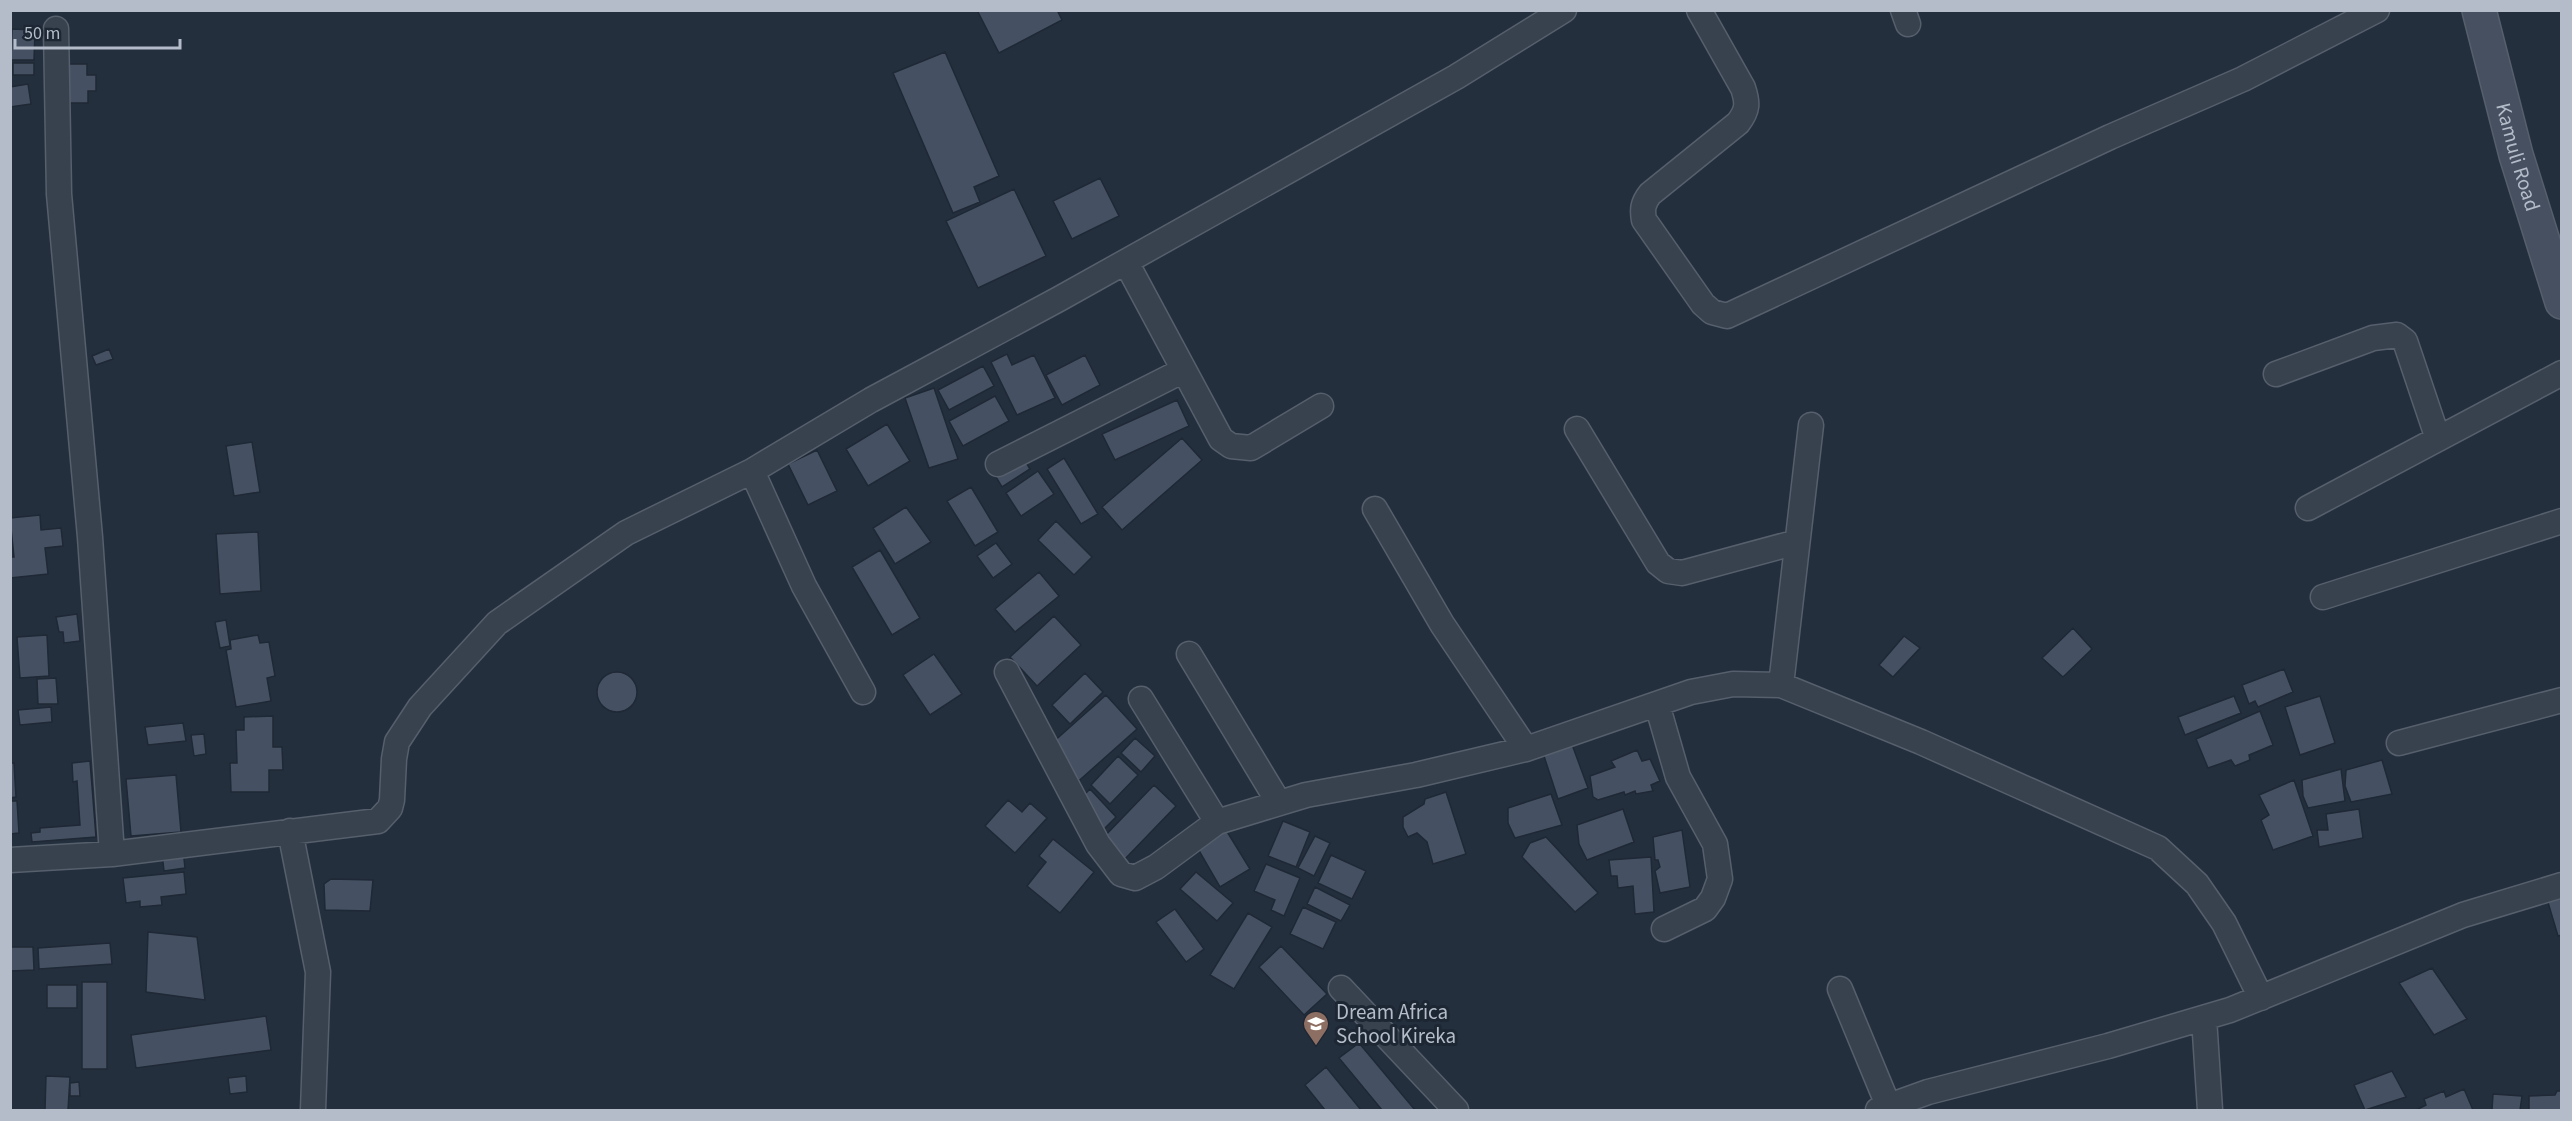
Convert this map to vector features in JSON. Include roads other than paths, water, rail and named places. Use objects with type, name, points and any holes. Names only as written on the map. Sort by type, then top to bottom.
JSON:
[{"type":"street","points":[[10,860],[112,854],[378,820],[385,815],[392,800],[397,742],[406,724],[497,623],[626,533],[752,471],[871,400],[1126,262],[1456,78],[1564,10]]},
{"type":"street","points":[[1699,10],[1743,88],[1748,102],[1746,113],[1738,123],[1650,194],[1644,201],[1642,210],[1644,220],[1703,304],[1712,312],[1727,316],[2035,172],[2243,79],[2377,10]]},
{"type":"street","name":"Kamuli Road","points":[[2479,10],[2516,154],[2554,253],[2562,302]]},
{"type":"street","points":[[56,29],[59,194],[90,537],[112,854]]},
{"type":"street","points":[[1126,262],[1221,439],[1231,446],[1251,448],[1321,406]]},
{"type":"street","points":[[2276,374],[2373,338],[2397,335],[2405,341],[2439,439]]},
{"type":"street","points":[[998,464],[1184,370]]},
{"type":"street","points":[[2308,508],[2562,373]]},
{"type":"street","points":[[1781,685],[1811,425]]},
{"type":"street","points":[[1577,429],[1658,563],[1668,571],[1682,573],[1797,542]]},
{"type":"street","points":[[752,471],[804,586],[863,692]]},
{"type":"street","points":[[1375,509],[1442,624],[1526,749]]},
{"type":"street","points":[[2323,597],[2562,521]]},
{"type":"street","points":[[1189,654],[1279,803]]},
{"type":"street","points":[[1007,672],[1098,844],[1122,873],[1136,878],[1156,867],[1218,822],[1279,803],[1306,795],[1416,775],[1526,749],[1691,692],[1733,684],[1781,685],[1921,742],[2157,848],[2197,884],[2224,923],[2261,998]]},
{"type":"street","points":[[1141,699],[1218,822]]},
{"type":"street","points":[[2400,743],[2562,700]]},
{"type":"street","points":[[1657,704],[1678,777],[1715,844],[1720,879],[1713,898],[1705,909],[1664,929]]},
{"type":"street","points":[[290,831],[318,972],[313,1110]]},
{"type":"street","points":[[1840,989],[1883,1108],[2204,1018],[2261,998],[2463,915],[2562,885]]},
{"type":"street","points":[[1341,988],[1456,1110]]},
{"type":"street","points":[[2204,1018],[2210,1110]]},
{"type":"place","name":"Dream Africa School Kireka","points":[[1316,1047]]}]
